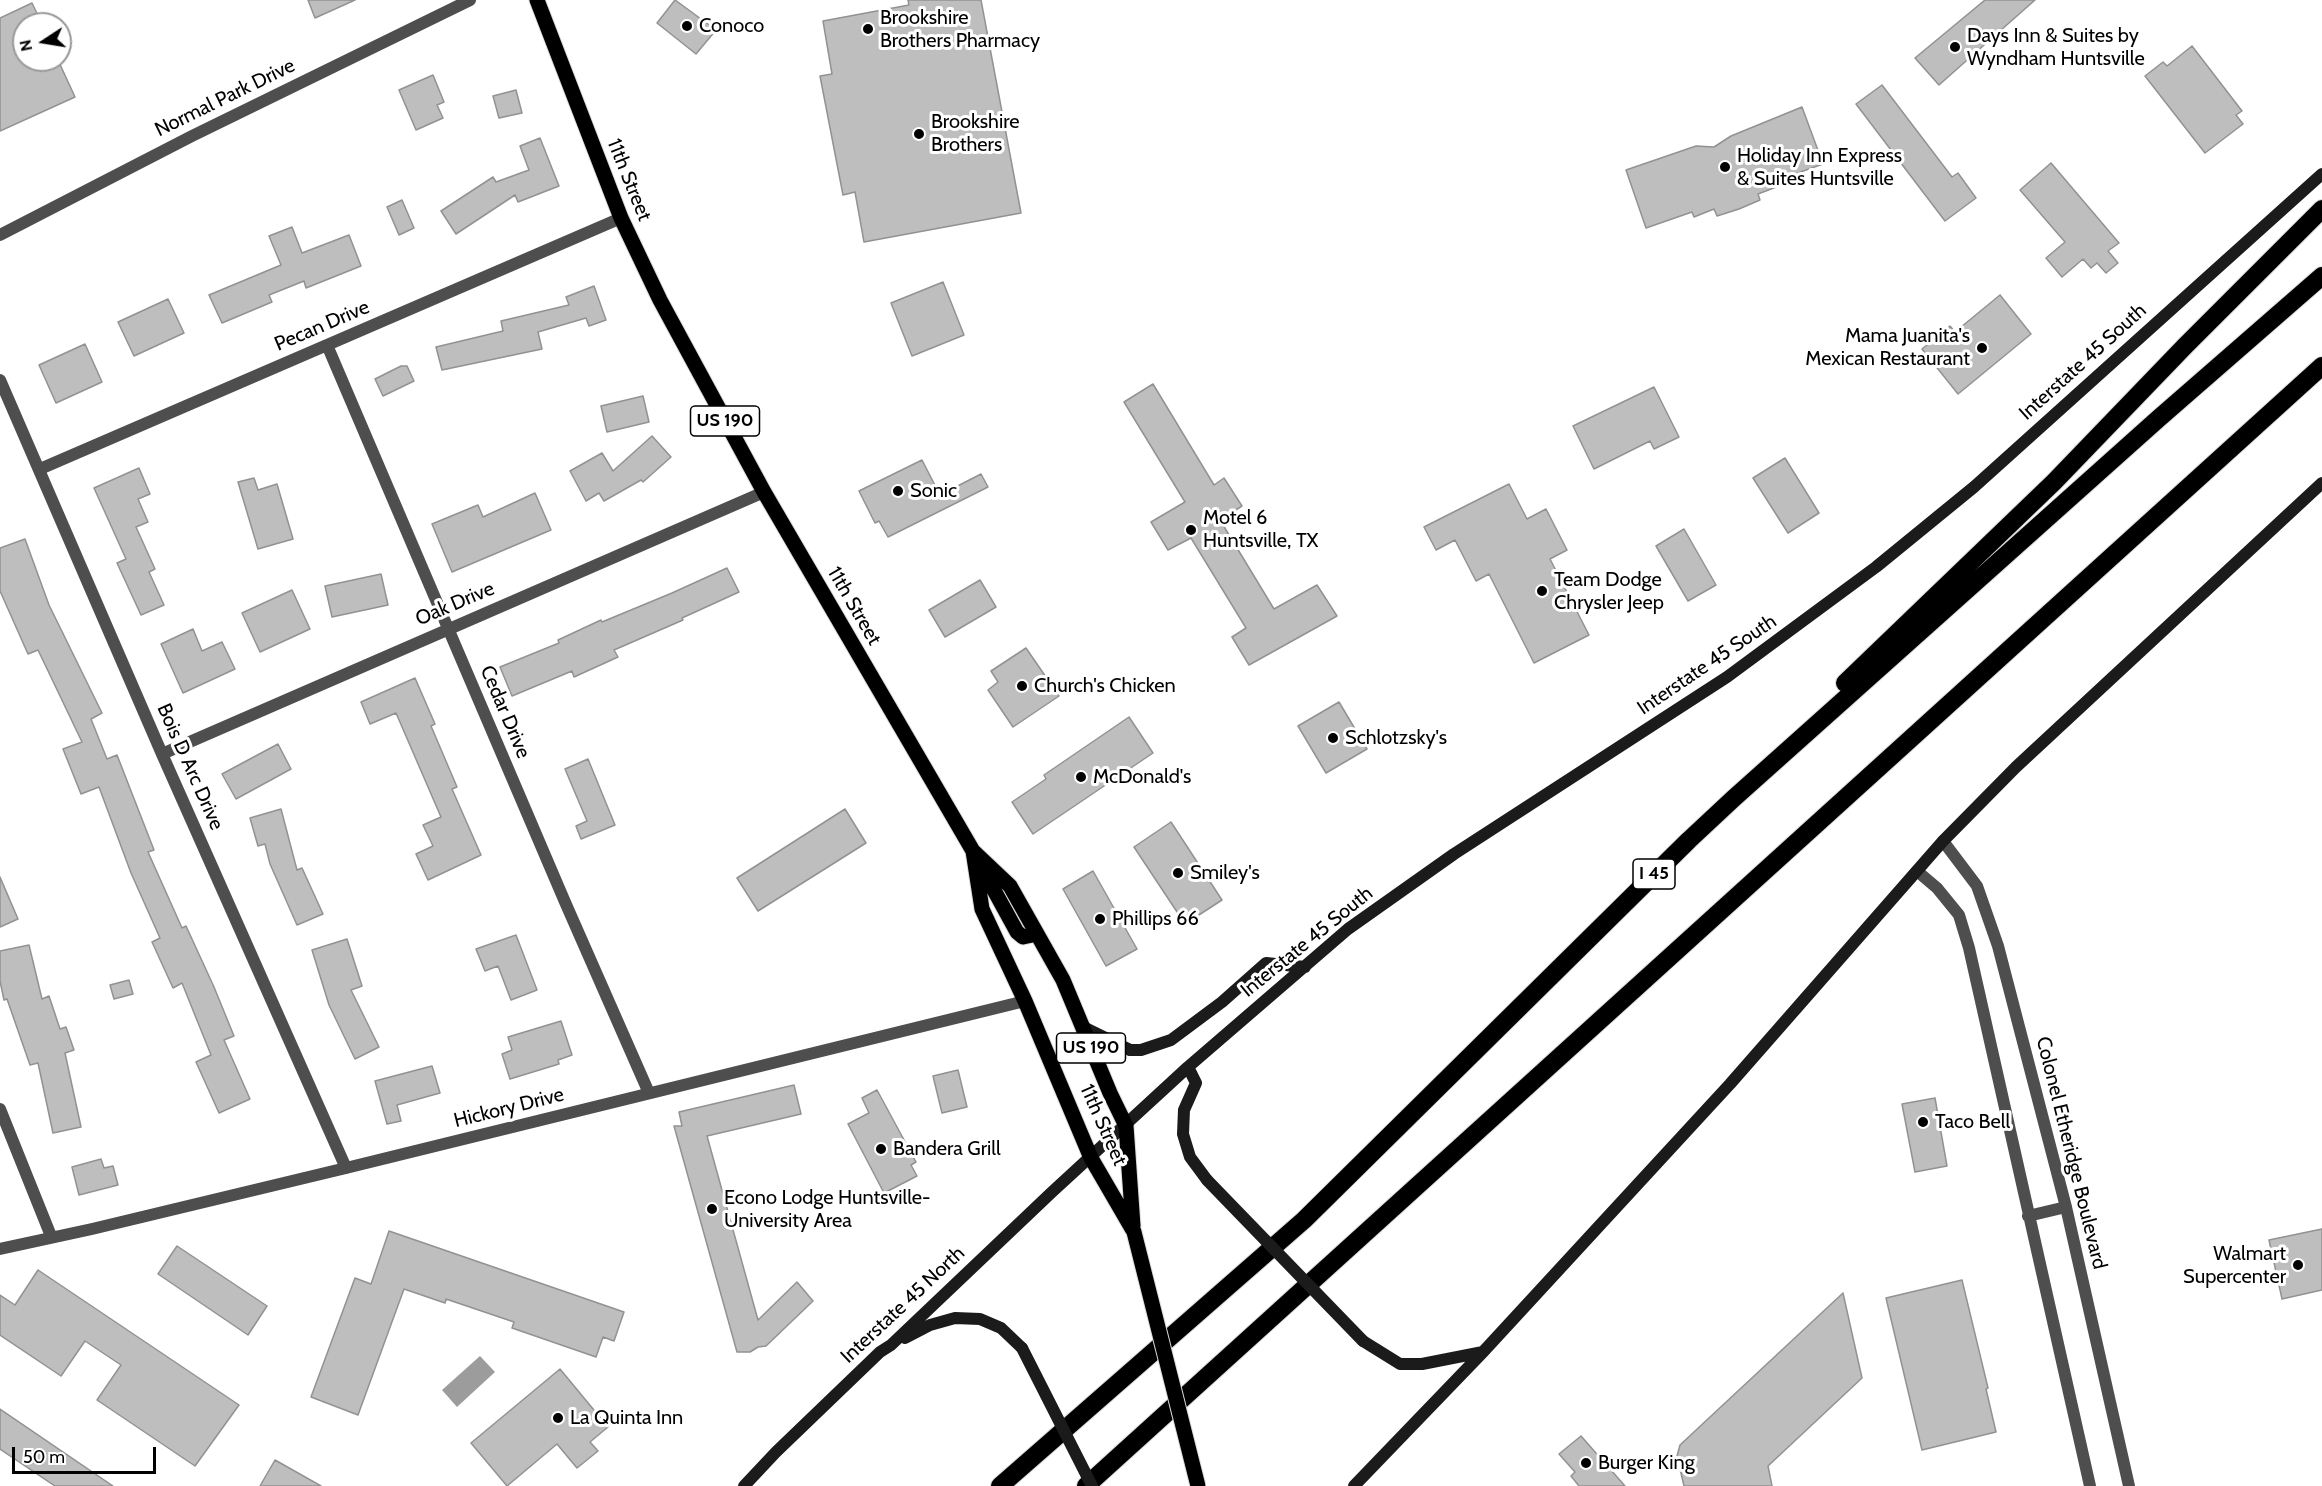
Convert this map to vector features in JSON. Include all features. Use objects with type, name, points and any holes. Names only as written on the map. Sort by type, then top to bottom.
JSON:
[{"type":"highway","points":[[1734,798],[1815,712],[2054,482],[2177,354],[2322,209]]},
{"type":"highway","name":"I 45","points":[[1000,1486],[1304,1220],[1734,798],[2158,419],[2322,276]]},
{"type":"highway","points":[[1086,1486],[2322,366]]},
{"type":"main road","name":"11th Street","points":[[537,0],[621,219],[660,300],[764,492],[973,851],[1010,886],[1063,980],[1126,1126],[1134,1232],[1198,1486]]},
{"type":"main road","name":"Interstate 45 South","points":[[1091,1158],[1188,1067],[1348,929],[1454,854],[1727,677],[1876,567],[1974,487],[2322,174]]},
{"type":"main road","points":[[1354,1486],[1483,1352],[1730,1084],[1943,841],[2016,767],[2322,483]]},
{"type":"main road","name":"11th Street","points":[[973,851],[982,909],[1026,1001],[1091,1158],[1134,1232]]},
{"type":"main road","points":[[973,851],[1017,932],[1023,937],[1037,934]]},
{"type":"main road","points":[[1083,1027],[1130,1050],[1141,1050],[1171,1040],[1222,1002],[1266,963],[1305,967]]},
{"type":"main road","points":[[1188,1067],[1196,1083],[1184,1110],[1183,1134],[1190,1157],[1207,1180],[1363,1341],[1400,1364],[1422,1364],[1483,1352]]},
{"type":"main road","name":"Interstate 45 North","points":[[744,1486],[880,1352],[891,1345],[1052,1192],[1091,1158]]},
{"type":"main road","points":[[891,1345],[930,1325],[955,1318],[980,1319],[1001,1328],[1022,1348],[1092,1486]]},
{"type":"street","name":"Normal Park Drive","points":[[0,235],[192,136],[470,0]]},
{"type":"street","name":"Pecan Drive","points":[[40,469],[621,219]]},
{"type":"street","name":"Cedar Drive","points":[[327,345],[564,902],[649,1093]]},
{"type":"street","name":"Bois D Arc Drive","points":[[0,380],[162,754],[346,1168]]},
{"type":"street","name":"Oak Drive","points":[[162,754],[764,492]]},
{"type":"street","name":"Colonel Etheridge Boulevard","points":[[1943,841],[1977,886],[1998,946],[2066,1207],[2129,1486]]},
{"type":"street","points":[[1917,872],[1937,888],[1959,915],[1969,948],[2090,1486]]},
{"type":"street","name":"Hickory Drive","points":[[0,1249],[346,1168],[1026,1001]]},
{"type":"street","points":[[0,1109],[51,1236]]},
{"type":"street","points":[[2028,1216],[2066,1207]]},
{"type":"shaded area","points":[[480,1356],[495,1372],[457,1407],[442,1390]]},
{"type":"building","points":[[308,0],[355,0],[315,18]]},
{"type":"building","name":"Conoco","points":[[675,0],[716,30],[696,54],[657,23]]},
{"type":"building","name":"Brookshire Brothers","points":[[908,0],[981,0],[1021,213],[864,242],[855,192],[843,195],[820,76],[832,74],[823,21],[909,5]]},
{"type":"building","name":"Days Inn & Suites by Wyndham Huntsville","points":[[1985,0],[2035,0],[1939,85],[1915,58]]},
{"type":"building","points":[[32,3],[36,12],[13,12]]},
{"type":"building","points":[[12,12],[12,72],[64,72],[75,97],[0,131],[0,18]]},
{"type":"building","points":[[2192,46],[2242,111],[2236,115],[2243,124],[2205,153],[2145,76],[2163,62],[2167,66]]},
{"type":"building","points":[[433,75],[444,102],[437,105],[443,118],[416,130],[399,90]]},
{"type":"building","points":[[1882,85],[1952,177],[1958,173],[1976,198],[1945,221],[1856,104]]},
{"type":"building","points":[[516,90],[522,113],[499,118],[493,96]]},
{"type":"building","name":"Holiday Inn Express & Suites Huntsville","points":[[1802,107],[1823,164],[1778,180],[1779,186],[1758,194],[1760,200],[1739,209],[1717,216],[1714,209],[1694,217],[1692,212],[1646,228],[1626,170],[1696,146],[1714,147],[1731,136]]},
{"type":"building","points":[[540,138],[559,186],[518,202],[515,195],[456,234],[441,211],[493,177],[496,182],[529,170],[520,146]]},
{"type":"building","points":[[2051,163],[2119,243],[2108,251],[2118,263],[2106,273],[2097,263],[2091,268],[2083,259],[2062,277],[2046,258],[2065,242],[2020,190]]},
{"type":"building","points":[[402,200],[414,228],[399,235],[387,207]]},
{"type":"building","points":[[292,227],[302,253],[349,235],[361,266],[306,288],[304,281],[269,295],[272,302],[222,323],[209,295],[281,265],[269,236]]},
{"type":"building","points":[[943,282],[964,335],[912,356],[891,303]]},
{"type":"building","points":[[594,286],[606,320],[589,326],[586,318],[538,332],[542,349],[442,370],[436,347],[503,331],[501,321],[569,305],[566,297]]},
{"type":"building","points":[[2000,295],[2031,334],[1958,394],[1922,349],[1950,326],[1955,332]]},
{"type":"building","points":[[168,299],[184,333],[134,356],[118,322]]},
{"type":"building","points":[[85,344],[102,382],[56,403],[39,365]]},
{"type":"building","points":[[401,366],[407,366],[414,381],[383,396],[375,379]]},
{"type":"building","name":"Motel 6 Huntsville, TX","points":[[1153,384],[1214,485],[1224,478],[1242,506],[1220,520],[1274,609],[1317,585],[1337,616],[1249,665],[1232,637],[1246,628],[1191,538],[1168,550],[1151,522],[1185,502],[1124,402]]},
{"type":"building","points":[[1654,387],[1679,437],[1654,449],[1650,441],[1594,469],[1573,426]]},
{"type":"building","points":[[643,396],[649,422],[607,432],[601,406]]},
{"type":"building","points":[[652,436],[671,457],[643,482],[641,480],[604,501],[599,493],[586,501],[570,471],[602,453],[613,471]]},
{"type":"building","points":[[1785,458],[1819,513],[1788,533],[1753,478]]},
{"type":"building","points":[[922,460],[940,495],[981,474],[988,487],[888,537],[879,521],[875,523],[859,491]]},
{"type":"building","points":[[139,468],[150,494],[138,499],[148,522],[136,527],[155,569],[149,572],[164,605],[141,615],[117,563],[126,559],[94,488]]},
{"type":"building","points":[[254,478],[258,490],[277,484],[293,539],[258,549],[238,482]]},
{"type":"building","points":[[1509,484],[1527,519],[1546,509],[1567,550],[1550,559],[1589,635],[1534,663],[1489,574],[1476,581],[1455,540],[1436,550],[1424,527]]},
{"type":"building","points":[[535,493],[551,530],[452,572],[432,524],[478,505],[483,517]]},
{"type":"building","points":[[1684,529],[1716,585],[1688,601],[1656,546]]},
{"type":"building","points":[[25,539],[49,605],[102,713],[91,719],[107,759],[117,755],[154,850],[148,852],[182,928],[186,926],[234,1036],[224,1040],[250,1099],[219,1113],[196,1062],[211,1055],[182,983],[173,988],[152,942],[160,938],[131,873],[99,787],[81,794],[63,749],[82,742],[38,650],[28,654],[0,591],[0,548]]},
{"type":"building","points":[[727,568],[739,592],[682,618],[683,620],[614,650],[618,657],[574,677],[572,671],[512,696],[500,667],[559,643],[558,640],[601,620],[602,622]]},
{"type":"building","points":[[381,574],[388,605],[332,617],[325,586]]},
{"type":"building","points":[[980,580],[996,607],[945,637],[929,610]]},
{"type":"building","points":[[292,590],[310,629],[260,652],[242,613]]},
{"type":"building","points":[[193,629],[202,651],[222,642],[235,669],[183,693],[161,644]]},
{"type":"building","name":"Church's Chicken","points":[[1026,648],[1059,696],[1013,727],[988,690],[998,682],[991,671]]},
{"type":"building","points":[[415,678],[435,724],[431,726],[457,787],[452,789],[481,855],[428,880],[416,854],[433,846],[423,825],[441,817],[396,713],[370,724],[361,702]]},
{"type":"building","name":"Schlotzsky's","points":[[1339,702],[1367,749],[1326,773],[1298,726]]},
{"type":"building","name":"McDonald's","points":[[1129,717],[1153,753],[1033,834],[1012,802],[1046,779],[1044,775]]},
{"type":"building","points":[[278,744],[291,769],[236,799],[222,774]]},
{"type":"building","points":[[588,759],[615,825],[581,839],[576,826],[587,821],[565,769]]},
{"type":"building","points":[[281,809],[297,870],[302,868],[323,914],[297,925],[270,864],[265,844],[258,846],[250,818]]},
{"type":"building","points":[[845,809],[866,843],[758,911],[737,878]]},
{"type":"building","name":"Smiley's","points":[[1171,822],[1222,900],[1185,924],[1134,847]]},
{"type":"building","name":"Phillips 66","points":[[1093,871],[1137,949],[1106,966],[1063,889]]},
{"type":"building","points":[[0,877],[18,919],[0,927]]},
{"type":"building","points":[[516,935],[537,990],[511,1000],[498,966],[485,971],[476,949]]},
{"type":"building","points":[[347,939],[362,986],[351,990],[379,1047],[355,1059],[329,1005],[312,950]]},
{"type":"building","points":[[29,945],[42,999],[49,996],[60,1029],[66,1027],[74,1050],[65,1053],[81,1127],[53,1133],[38,1063],[30,1065],[7,999],[4,1000],[0,981],[0,951]]},
{"type":"building","points":[[129,980],[133,994],[114,999],[110,985]]},
{"type":"building","points":[[561,1021],[572,1055],[558,1060],[559,1064],[510,1079],[502,1054],[512,1050],[508,1037]]},
{"type":"building","points":[[432,1066],[440,1093],[397,1105],[401,1121],[387,1124],[375,1081]]},
{"type":"building","points":[[958,1070],[967,1107],[942,1113],[933,1076]]},
{"type":"building","name":"Econo Lodge Huntsville- University Area","points":[[794,1085],[801,1114],[707,1136],[758,1320],[797,1282],[813,1301],[766,1346],[758,1347],[750,1352],[737,1352],[674,1126],[682,1126],[679,1112]]},
{"type":"building","points":[[877,1090],[916,1162],[911,1165],[917,1176],[884,1193],[848,1124],[869,1113],[862,1098]]},
{"type":"building","points":[[1935,1098],[1947,1166],[1915,1172],[1902,1104]]},
{"type":"building","points":[[101,1159],[104,1168],[113,1166],[118,1185],[79,1195],[72,1167]]},
{"type":"building","name":"Walmart Supercenter","points":[[2322,1229],[2322,1290],[2282,1299],[2269,1240]]},
{"type":"building","points":[[389,1231],[624,1312],[614,1341],[603,1337],[596,1357],[512,1328],[514,1322],[446,1299],[445,1303],[404,1289],[358,1415],[311,1397],[355,1278],[371,1284]]},
{"type":"building","points":[[177,1246],[267,1306],[248,1335],[158,1274]]},
{"type":"building","points":[[38,1270],[239,1405],[195,1466],[97,1400],[121,1365],[85,1341],[61,1376],[0,1335],[0,1295],[15,1305]]},
{"type":"building","points":[[1962,1280],[1996,1432],[1922,1450],[1886,1298]]},
{"type":"building","points":[[1843,1293],[1862,1378],[1768,1466],[1772,1486],[1684,1486],[1677,1456],[1680,1445]]},
{"type":"building","points":[[560,1369],[608,1427],[590,1442],[598,1451],[577,1468],[557,1444],[507,1486],[471,1443]]},
{"type":"building","points":[[0,1409],[113,1486],[55,1486],[0,1449]]},
{"type":"building","name":"Burger King","points":[[1581,1436],[1625,1486],[1579,1486],[1571,1476],[1575,1472],[1559,1454]]},
{"type":"building","points":[[275,1460],[321,1486],[260,1486]]},
{"type":"place","name":"Conoco","points":[[687,26]]},
{"type":"place","name":"Brookshire Brothers Pharmacy","points":[[868,29]]},
{"type":"place","name":"Days Inn & Suites by Wyndham Huntsville","points":[[1955,47]]},
{"type":"place","name":"Brookshire Brothers","points":[[919,134]]},
{"type":"place","name":"Holiday Inn Express & Suites Huntsville","points":[[1725,167]]},
{"type":"place","name":"Mama Juanita's Mexican Restaurant","points":[[1982,348]]},
{"type":"place","name":"Sonic","points":[[898,491]]},
{"type":"place","name":"Motel 6 Huntsville, TX","points":[[1191,530]]},
{"type":"place","name":"Team Dodge Chrysler Jeep","points":[[1542,591]]},
{"type":"place","name":"Church's Chicken","points":[[1022,686]]},
{"type":"place","name":"Schlotzsky's","points":[[1333,738]]},
{"type":"place","name":"McDonald's","points":[[1081,777]]},
{"type":"place","name":"Smiley's","points":[[1178,873]]},
{"type":"place","name":"Phillips 66","points":[[1100,919]]},
{"type":"place","name":"Taco Bell","points":[[1923,1122]]},
{"type":"place","name":"Bandera Grill","points":[[881,1149]]},
{"type":"place","name":"Econo Lodge Huntsville- University Area","points":[[712,1209]]},
{"type":"place","name":"Walmart Supercenter","points":[[2298,1265]]},
{"type":"place","name":"La Quinta Inn","points":[[558,1418]]},
{"type":"place","name":"Burger King","points":[[1586,1463]]}]
